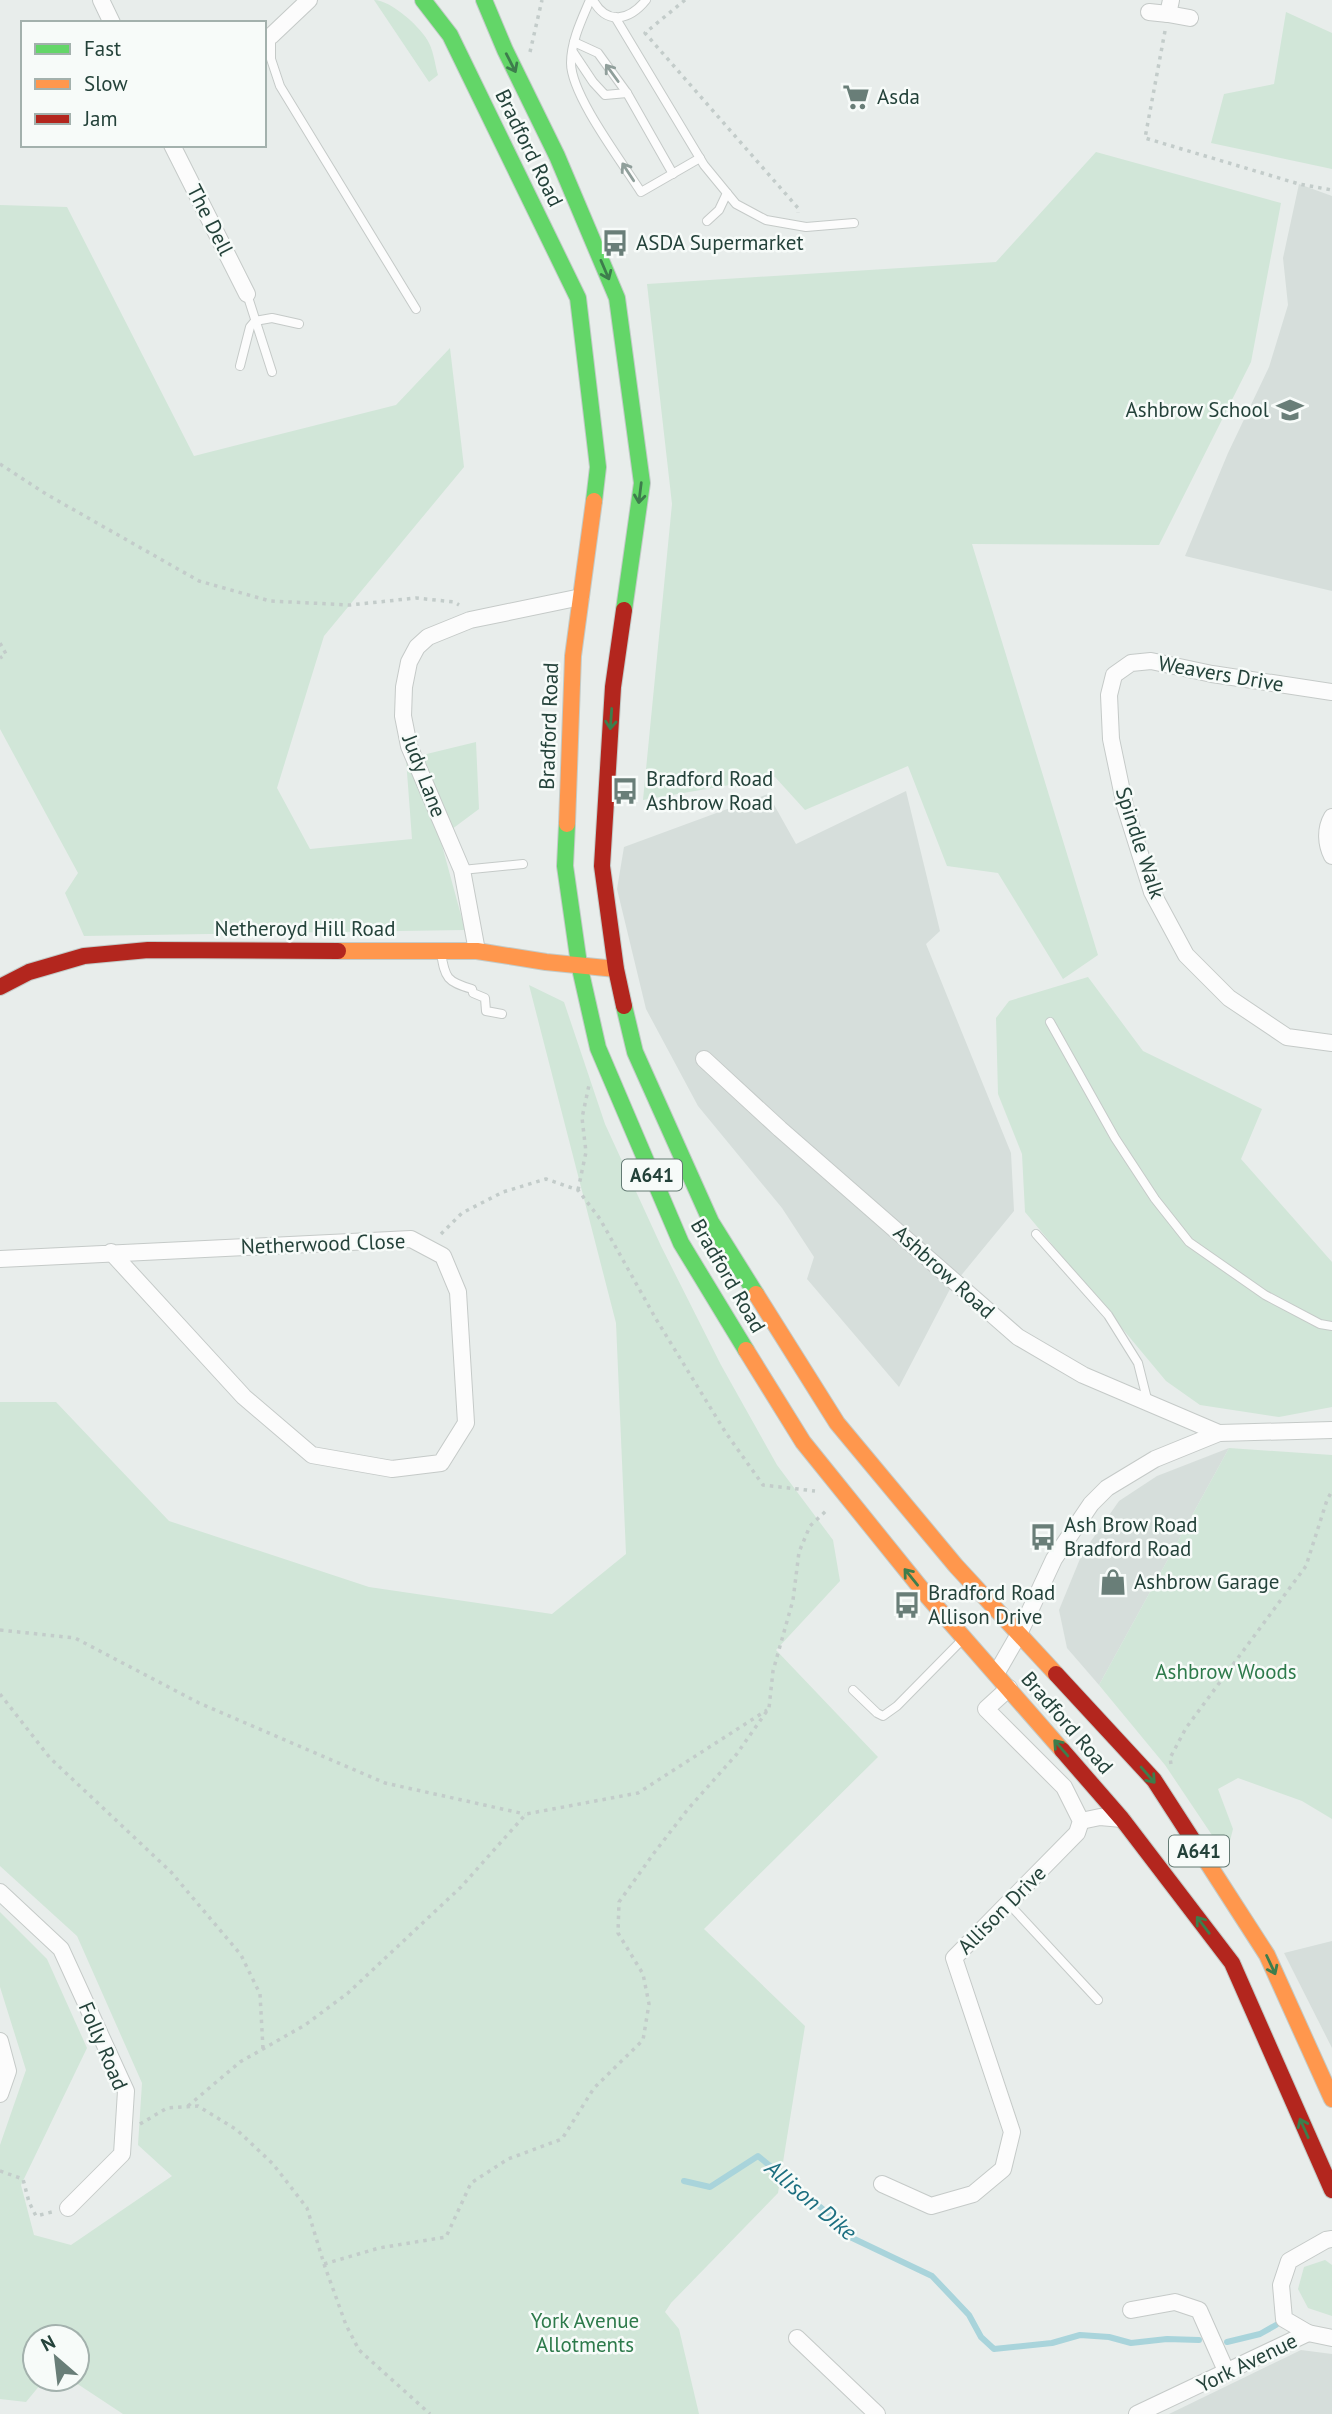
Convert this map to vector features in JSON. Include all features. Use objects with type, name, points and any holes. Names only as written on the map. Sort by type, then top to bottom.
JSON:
[{"type":"main road","name":"Bradford Road","points":[[423,0],[450,35],[578,298],[598,467],[573,656],[583,866],[579,964],[597,1048],[681,1243],[803,1442],[928,1597],[1122,1819],[1232,1963],[1332,2190]]},
{"type":"main road","name":"Bradford Road","points":[[484,0],[557,156],[617,298],[642,483],[613,687],[583,866],[616,969],[635,1052],[711,1222],[837,1423],[956,1566],[1019,1634]]},
{"type":"main road","name":"Netheroyd Hill Road","points":[[0,987],[29,972],[84,956],[148,950],[477,951],[616,969]]},
{"type":"main road","name":"A641","points":[[1019,1634],[1154,1780],[1267,1955],[1332,2099]]},
{"type":"street","points":[[100,0],[111,21]]},
{"type":"street","points":[[271,36],[309,0]]},
{"type":"street","points":[[1149,12],[1170,7],[1190,19]]},
{"type":"street","name":"The Dell","points":[[173,147],[247,294]]},
{"type":"street","name":"Judy Lane","points":[[477,951],[462,870],[410,746],[403,716],[404,687],[409,662],[417,647],[428,637],[478,619],[581,597]]},
{"type":"street","name":"Weavers Drive","points":[[1114,675],[1131,663],[1151,661],[1212,674],[1332,692]]},
{"type":"street","name":"Spindle Walk","points":[[1114,675],[1109,695],[1111,739],[1125,806],[1152,892],[1186,955],[1229,998],[1287,1037],[1332,1043]]},
{"type":"street","points":[[1332,817],[1327,837],[1332,856]]},
{"type":"street","name":"Ashbrow Road","points":[[704,1059],[1018,1337],[1083,1375],[1219,1433]]},
{"type":"street","name":"Netherwood Close","points":[[0,1259],[111,1252],[411,1239],[443,1256],[458,1292],[466,1423],[441,1463],[392,1469],[312,1455],[243,1397],[111,1252]]},
{"type":"street","name":"Ashbrow Road","points":[[996,1674],[1019,1634],[1054,1559],[1091,1504],[1107,1488],[1155,1459],[1219,1433],[1332,1430]]},
{"type":"street","points":[[1009,1688],[986,1709],[1064,1787],[1081,1821],[1100,1817],[1122,1819]]},
{"type":"street","name":"Allison Drive","points":[[882,2184],[931,2206],[973,2194],[1003,2169],[1012,2132],[954,1958],[1077,1833],[1081,1821]]},
{"type":"street","name":"Folly Road","points":[[0,1892],[61,1949],[126,2091],[122,2154],[68,2208]]},
{"type":"street","points":[[0,2041],[8,2071],[0,2094]]},
{"type":"street","name":"York Avenue","points":[[1308,2333],[1284,2319],[1281,2285],[1289,2261],[1326,2239],[1332,2239]]},
{"type":"street","points":[[1131,2309],[1175,2302],[1199,2311],[1227,2373]]},
{"type":"street","points":[[1308,2333],[1332,2338]]},
{"type":"street","name":"York Avenue","points":[[1137,2414],[1308,2333]]},
{"type":"street","points":[[797,2338],[877,2414]]},
{"type":"lane","points":[[700,158],[641,192],[576,91],[571,64],[574,42],[591,0],[600,10],[615,18],[700,158],[736,204],[766,219],[799,226],[855,223]]},
{"type":"lane","points":[[615,18],[632,14],[645,0]]},
{"type":"lane","points":[[271,36],[271,59],[280,86],[416,309]]},
{"type":"lane","points":[[574,42],[598,53],[627,93],[673,174]]},
{"type":"lane","points":[[573,52],[605,95],[627,93]]},
{"type":"lane","points":[[707,221],[719,209],[727,193]]},
{"type":"lane","points":[[247,294],[272,372]]},
{"type":"lane","points":[[240,366],[250,327],[256,321],[272,318],[299,324]]},
{"type":"lane","points":[[462,870],[523,864]]},
{"type":"lane","points":[[441,950],[444,972],[449,980],[472,989],[473,993],[485,998],[486,1011],[502,1014]]},
{"type":"lane","points":[[1049,1021],[1115,1138],[1155,1199],[1189,1242],[1265,1295],[1320,1324],[1332,1326]]},
{"type":"lane","points":[[1036,1234],[1108,1315],[1138,1363],[1149,1403]]},
{"type":"lane","points":[[853,1690],[883,1716],[897,1706],[964,1638]]},
{"type":"lane","points":[[1009,1904],[1098,2000]]},
{"type":"path","points":[[520,81],[535,36],[542,0]]},
{"type":"path","points":[[685,0],[645,33],[798,208],[799,226]]},
{"type":"path","points":[[1170,7],[1145,138],[1299,184],[1332,190]]},
{"type":"path","points":[[0,464],[46,494],[199,581],[270,601],[350,605],[416,598],[454,602],[478,619]]},
{"type":"path","points":[[0,643],[6,654],[0,658]]},
{"type":"path","points":[[578,1190],[586,1152],[582,1118],[590,1079]]},
{"type":"path","points":[[427,1248],[462,1213],[503,1192],[546,1179],[578,1190],[600,1219],[656,1319],[726,1433],[763,1485],[789,1490],[844,1493]]},
{"type":"path","points":[[1172,1770],[1170,1758],[1186,1728],[1306,1566],[1332,1491]]},
{"type":"path","points":[[324,2264],[379,2248],[446,2237],[471,2183],[508,2159],[562,2139],[594,2088],[643,2040],[649,2004],[643,1974],[618,1933],[619,1902],[688,1809],[736,1755],[769,1709],[773,1671],[793,1600],[799,1552],[810,1526],[844,1493]]},
{"type":"path","points":[[0,1630],[75,1638],[199,1703],[385,1783],[526,1814],[638,1793],[769,1709]]},
{"type":"path","points":[[0,1694],[50,1758],[171,1872],[241,1955],[260,1994],[263,2049]]},
{"type":"path","points":[[186,2107],[240,2062],[304,2025],[348,1993],[461,1887],[526,1814]]},
{"type":"path","points":[[123,2134],[167,2108],[198,2106],[237,2130],[274,2164],[307,2208],[346,2325],[359,2350],[430,2414]]},
{"type":"path","points":[[0,2171],[23,2179],[36,2216],[68,2208]]},
{"type":"shaded area","name":"Ashbrow School","points":[[1299,184],[1332,196],[1332,591],[1185,556],[1228,453],[1269,367],[1288,305],[1283,258]]},
{"type":"shaded area","points":[[906,791],[940,931],[926,944],[1011,1153],[1014,1211],[950,1289],[899,1387],[807,1279],[814,1257],[782,1208],[698,1106],[646,1009],[617,889],[624,847],[768,794],[796,844]]},
{"type":"shaded area","name":"Ashbrow Garage","points":[[1229,1448],[1099,1685],[1067,1648],[1059,1610],[1082,1554],[1119,1501],[1157,1476]]},
{"type":"shaded area","points":[[1332,1941],[1332,2048],[1284,1953]]},
{"type":"shaded area","points":[[1301,2350],[1332,2354],[1332,2414],[1169,2414]]},
{"type":"green space","points":[[374,0],[397,10],[425,37],[438,75],[429,82]]},
{"type":"green space","points":[[1286,12],[1332,33],[1332,169],[1211,143],[1224,94],[1274,84]]},
{"type":"green space","points":[[1096,152],[1281,203],[1251,362],[1159,545],[972,544],[1098,955],[1063,979],[998,873],[947,866],[908,766],[805,810],[775,777],[643,800],[672,504],[647,284],[996,262]]},
{"type":"green space","points":[[0,205],[67,207],[194,456],[396,405],[450,348],[464,467],[324,636],[277,788],[310,849],[412,839],[406,759],[476,742],[479,809],[440,838],[465,930],[84,936],[65,893],[78,873],[0,729]]},
{"type":"green space","points":[[1088,977],[1143,1051],[1262,1109],[1241,1159],[1332,1262],[1332,1407],[1279,1417],[1200,1405],[1166,1381],[1025,1212],[1022,1154],[998,1094],[996,1018],[1009,1001]]},
{"type":"green space","name":"York Avenue Allotments","points":[[529,985],[564,1002],[605,1124],[661,1246],[721,1365],[777,1465],[833,1540],[840,1581],[776,1650],[878,1757],[704,1929],[805,2026],[778,2193],[665,2312],[679,2329],[699,2414],[123,2414],[91,2393],[91,2323],[21,2323],[21,2393],[33,2393],[26,2402],[0,2399],[0,2145],[26,2070],[0,1987],[0,1912],[47,1959],[87,2048],[21,2185],[34,2235],[71,2245],[172,2176],[138,2145],[142,2083],[77,1936],[0,1866],[0,1402],[56,1402],[169,1521],[369,1587],[552,1614],[626,1554],[616,1323]]},
{"type":"green space","name":"Ashbrow Woods","points":[[1229,1448],[1332,1455],[1332,1819],[1302,1801],[1238,1778],[1218,1789],[1233,1829],[1226,1856],[1165,1765],[1099,1685]]},
{"type":"green space","points":[[1325,2260],[1332,2265],[1332,2316],[1308,2308],[1298,2289],[1304,2267]]},
{"type":"waterway","name":"Allison Dike","points":[[684,2181],[710,2187],[758,2156],[830,2215],[848,2236],[932,2276],[969,2315],[981,2337],[994,2349],[1052,2343],[1080,2335],[1109,2337],[1131,2343],[1167,2339],[1199,2340]]},
{"type":"waterway","name":"Allison Dike","points":[[1227,2342],[1260,2334],[1276,2325]]},
{"type":"traffic: fast","points":[[423,0],[450,35],[578,298],[598,467],[594,501]]},
{"type":"traffic: fast","points":[[484,0],[505,50],[557,156],[617,298],[642,483],[624,610]]},
{"type":"traffic: fast","points":[[567,824],[565,866],[579,964],[598,1048],[681,1243],[746,1350]]},
{"type":"traffic: fast","points":[[624,1006],[635,1052],[711,1222],[756,1294]]},
{"type":"traffic: slow","points":[[567,824],[573,656],[594,501]]},
{"type":"traffic: slow","points":[[338,951],[477,951],[616,969]]},
{"type":"traffic: slow","points":[[756,1294],[837,1423],[956,1566],[1056,1674]]},
{"type":"traffic: slow","points":[[746,1350],[803,1442],[928,1597],[1062,1750]]},
{"type":"traffic: slow","points":[[1198,1848],[1267,1955],[1332,2099]]},
{"type":"traffic: jam","points":[[624,610],[613,687],[602,866],[616,969],[624,1006]]},
{"type":"traffic: jam","points":[[0,987],[29,972],[84,956],[148,950],[338,951]]},
{"type":"traffic: jam","points":[[1056,1674],[1154,1780],[1198,1848]]},
{"type":"traffic: jam","points":[[1062,1750],[1122,1819],[1232,1963],[1332,2190]]},
{"type":"place","name":"Asda","points":[[856,97]]},
{"type":"place","name":"ASDA Supermarket","points":[[615,243]]},
{"type":"place","name":"Ashbrow School","points":[[1290,410]]},
{"type":"place","name":"Bradford Road Ashbrow Road","points":[[625,791]]},
{"type":"place","name":"Ash Brow Road Bradford Road","points":[[1043,1537]]},
{"type":"place","name":"Ashbrow Garage","points":[[1113,1582]]},
{"type":"place","name":"Bradford Road Allison Drive","points":[[907,1605]]}]
